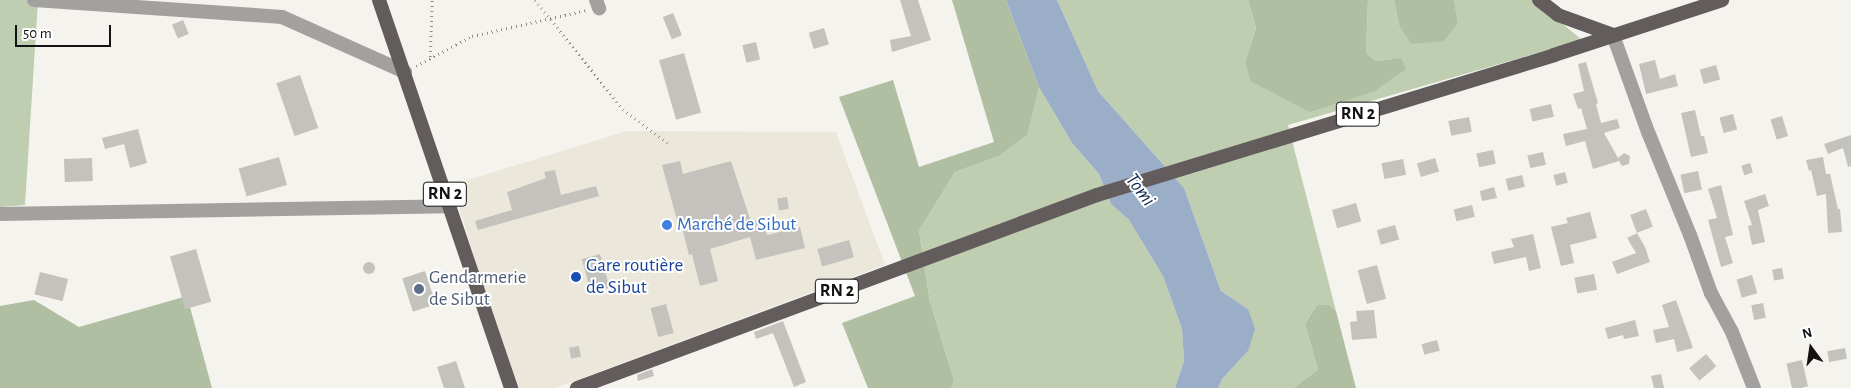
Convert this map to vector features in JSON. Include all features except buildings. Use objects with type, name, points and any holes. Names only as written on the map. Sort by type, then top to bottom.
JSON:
[{"type":"main road","name":"RN 2","points":[[379,0],[511,388]]},
{"type":"main road","points":[[1539,0],[1558,15],[1613,35]]},
{"type":"main road","name":"RN 2","points":[[577,388],[1097,195],[1722,0]]},
{"type":"street","points":[[34,0],[282,17],[405,72]]},
{"type":"street","points":[[1613,35],[1648,132],[1690,235],[1711,293],[1732,332],[1754,388]]},
{"type":"street","points":[[0,214],[448,206]]},
{"type":"path","points":[[430,57],[432,0]]},
{"type":"path","points":[[536,0],[549,19],[622,109],[671,145]]},
{"type":"path","points":[[405,72],[472,36],[549,19],[598,4]]},
{"type":"shaded area","name":"Marché de Sibut","points":[[627,131],[836,132],[885,265],[555,388],[515,388],[452,185]]},
{"type":"green space","points":[[0,0],[38,0],[25,205],[0,207]]},
{"type":"green space","points":[[952,0],[1006,0],[1039,87],[1027,135],[999,156],[955,172],[919,231],[930,302],[954,380],[951,388],[868,388],[842,323],[915,296],[839,97],[893,80],[919,167],[994,142]]},
{"type":"green space","points":[[1057,0],[1248,0],[1256,28],[1245,62],[1250,81],[1401,58],[1376,61],[1366,53],[1368,0],[1394,0],[1399,25],[1458,23],[1454,0],[1534,0],[1582,40],[1288,125],[1336,311],[1329,305],[1317,305],[1305,324],[1318,370],[1293,388],[1218,388],[1222,379],[1248,351],[1248,309],[1221,291],[1184,188],[1098,91]]},
{"type":"green space","points":[[1248,0],[1368,0],[1366,53],[1376,61],[1401,58],[1406,69],[1375,91],[1310,112],[1250,81],[1245,62],[1256,28]]},
{"type":"green space","points":[[1394,0],[1454,0],[1458,23],[1444,41],[1411,44],[1399,25]]},
{"type":"green space","points":[[1039,87],[1072,143],[1099,174],[1111,204],[1129,220],[1163,276],[1182,329],[1184,361],[1175,388],[951,388],[954,380],[930,302],[919,231],[955,172],[999,156],[1026,135]]},
{"type":"green space","points":[[187,296],[212,388],[0,388],[0,306],[34,300],[79,327]]},
{"type":"green space","points":[[1317,305],[1329,305],[1336,311],[1356,388],[1293,388],[1318,370],[1305,324]]},
{"type":"water","name":"Tomi","points":[[1006,0],[1057,0],[1098,91],[1184,188],[1221,291],[1248,309],[1255,329],[1248,351],[1222,379],[1218,388],[1175,388],[1184,361],[1182,329],[1163,276],[1129,220],[1111,204],[1099,174],[1072,143],[1039,87]]},
{"type":"place","name":"Marché de Sibut","points":[[667,225]]},
{"type":"place","name":"Gare routière de Sibut","points":[[576,277]]},
{"type":"place","name":"Gendarmerie de Sibut","points":[[419,289]]}]
